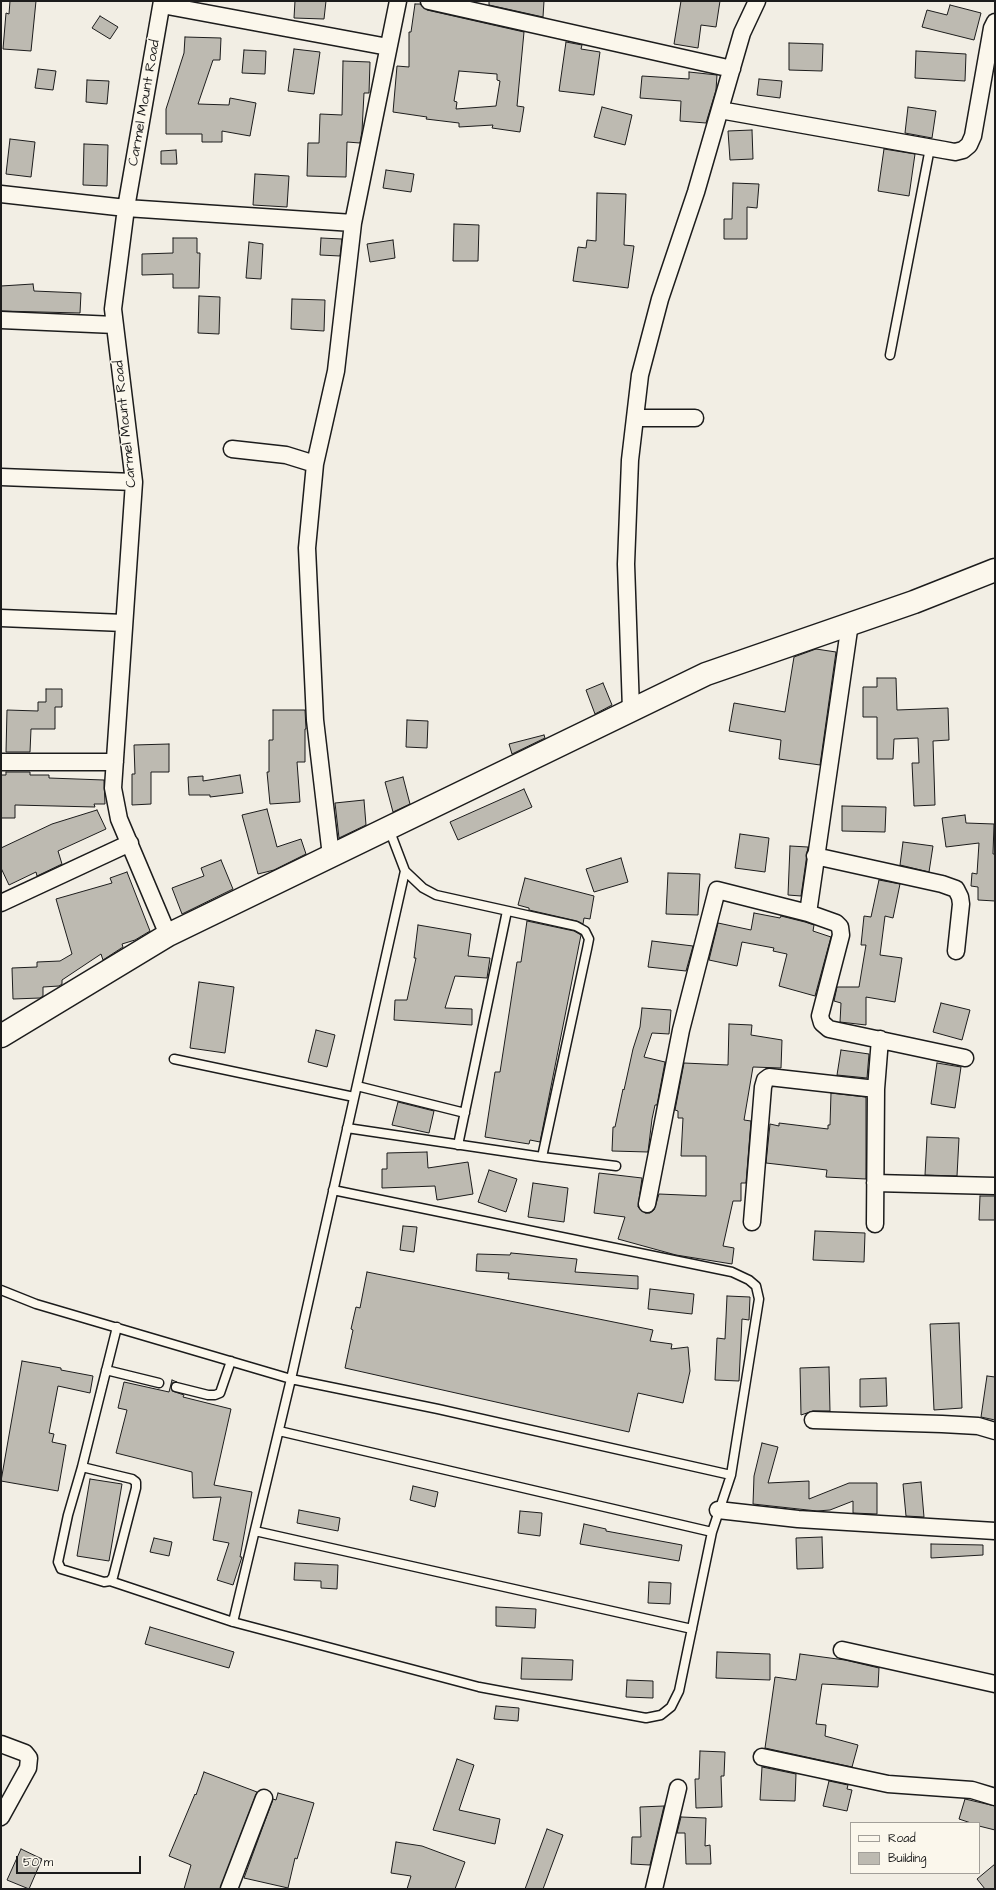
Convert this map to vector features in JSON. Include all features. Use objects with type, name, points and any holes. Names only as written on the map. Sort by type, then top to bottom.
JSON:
[{"type":"street","points":[[331,856],[315,720],[307,556],[315,464],[336,371],[353,223],[398,1]]},
{"type":"street","points":[[429,1],[732,69]]},
{"type":"street","points":[[631,710],[626,564],[630,460],[640,375],[660,299],[696,192],[742,32],[757,1]]},
{"type":"street","points":[[162,3],[388,47]]},
{"type":"street","name":"Carmel Mount Road","points":[[162,3],[126,208],[113,309],[134,482],[113,788],[119,819],[168,936]]},
{"type":"street","points":[[720,110],[930,148],[955,152],[963,150],[969,145],[973,136],[992,28],[995,22]]},
{"type":"street","points":[[1,194],[126,208],[353,223]]},
{"type":"street","points":[[1,320],[115,325]]},
{"type":"street","points":[[635,418],[695,418]]},
{"type":"street","points":[[232,449],[286,455],[315,464]]},
{"type":"street","points":[[1,477],[134,482]]},
{"type":"street","points":[[1,1036],[168,936],[706,674],[914,602],[995,570]]},
{"type":"street","points":[[1,618],[124,623]]},
{"type":"street","points":[[808,913],[815,856],[850,623]]},
{"type":"street","points":[[1,762],[115,762]]},
{"type":"street","points":[[1,903],[130,843]]},
{"type":"street","points":[[815,856],[942,884],[956,889],[960,896],[961,904],[956,951]]},
{"type":"street","points":[[647,1204],[681,1030],[717,890],[808,913],[836,923],[840,928],[841,935],[820,1016],[822,1023],[829,1029],[965,1058]]},
{"type":"street","points":[[875,1224],[876,1089],[880,1039]]},
{"type":"street","points":[[752,1222],[763,1087],[765,1080],[769,1077],[876,1089]]},
{"type":"street","points":[[875,1183],[995,1186]]},
{"type":"street","points":[[813,1420],[942,1424],[978,1426],[995,1430]]},
{"type":"street","points":[[718,1510],[798,1519],[995,1531]]},
{"type":"street","points":[[842,1650],[995,1684]]},
{"type":"street","points":[[1,1744],[25,1753],[29,1758],[28,1768],[1,1817]]},
{"type":"street","points":[[762,1757],[888,1784],[972,1790],[995,1797]]},
{"type":"street","points":[[654,1889],[678,1788]]},
{"type":"street","points":[[229,1889],[264,1798]]},
{"type":"lane","points":[[890,355],[930,148]]},
{"type":"lane","points":[[388,828],[405,871],[423,888],[436,895],[576,926],[586,931],[589,938],[542,1157]]},
{"type":"lane","points":[[233,1622],[291,1379],[405,871]]},
{"type":"lane","points":[[458,1145],[507,911]]},
{"type":"lane","points":[[174,1060],[354,1097]]},
{"type":"lane","points":[[357,1086],[465,1113]]},
{"type":"lane","points":[[347,1128],[542,1157],[616,1166]]},
{"type":"lane","points":[[117,1327],[82,1467],[68,1515],[58,1564],[62,1570],[104,1582],[110,1581],[233,1622],[479,1687],[646,1718],[661,1715],[671,1707],[679,1691],[712,1532],[730,1475],[759,1299],[756,1286],[749,1280],[732,1272],[334,1190]]},
{"type":"lane","points":[[1,1290],[36,1304],[291,1379],[438,1409],[730,1475]]},
{"type":"lane","points":[[176,1387],[215,1395],[220,1393],[223,1388],[231,1361]]},
{"type":"lane","points":[[106,1370],[159,1382]]},
{"type":"lane","points":[[279,1431],[712,1532]]},
{"type":"lane","points":[[82,1467],[132,1479],[136,1482],[136,1488],[113,1577],[110,1581]]},
{"type":"lane","points":[[254,1531],[692,1629]]},
{"type":"building","points":[[10,1],[36,1],[31,51],[3,49],[6,13],[9,14]]},
{"type":"building","points":[[295,1],[326,1],[324,19],[294,18]]},
{"type":"building","points":[[489,1],[544,1],[543,17],[489,5]]},
{"type":"building","points":[[681,1],[720,1],[716,27],[701,25],[698,48],[674,44]]},
{"type":"building","points":[[415,4],[420,4],[427,10],[524,32],[517,106],[524,107],[520,132],[492,128],[493,125],[459,127],[459,123],[426,119],[427,117],[393,112],[397,66],[409,67],[409,32],[411,32]],"holes":[[[459,71],[497,74],[497,80],[500,81],[496,106],[456,109],[457,102],[454,101]]]},
{"type":"building","points":[[950,5],[981,13],[974,40],[922,27],[927,10],[947,15]]},
{"type":"building","points":[[100,16],[118,27],[110,39],[92,28]]},
{"type":"building","points":[[185,37],[221,38],[220,60],[213,60],[198,104],[229,105],[230,98],[256,103],[250,136],[222,131],[222,142],[202,142],[202,134],[166,134],[166,109],[184,53]]},
{"type":"building","points":[[566,42],[582,45],[581,49],[600,52],[594,95],[559,91]]},
{"type":"building","points":[[789,43],[823,44],[822,71],[789,70]]},
{"type":"building","points":[[294,49],[320,52],[314,94],[288,91]]},
{"type":"building","points":[[244,50],[266,51],[265,74],[242,73]]},
{"type":"building","points":[[916,51],[966,54],[965,81],[915,78]]},
{"type":"building","points":[[343,61],[370,62],[369,93],[364,93],[360,143],[347,142],[346,177],[307,176],[308,143],[319,143],[320,114],[342,115]]},
{"type":"building","points":[[38,69],[56,71],[53,90],[35,88]]},
{"type":"building","points":[[689,72],[717,75],[716,90],[706,123],[680,121],[681,101],[640,98],[642,76],[689,79]]},
{"type":"building","points":[[759,79],[782,81],[780,98],[757,95]]},
{"type":"building","points":[[87,80],[109,81],[107,104],[86,102]]},
{"type":"building","points":[[602,107],[632,115],[625,145],[594,137]]},
{"type":"building","points":[[908,107],[936,111],[932,138],[905,133]]},
{"type":"building","points":[[752,130],[753,159],[730,160],[728,131]]},
{"type":"building","points":[[10,139],[35,142],[31,177],[6,174]]},
{"type":"building","points":[[84,144],[108,145],[107,186],[83,185]]},
{"type":"building","points":[[884,149],[915,154],[909,196],[878,191]]},
{"type":"building","points":[[176,150],[177,164],[161,164],[161,151]]},
{"type":"building","points":[[386,170],[414,174],[411,192],[383,188]]},
{"type":"building","points":[[255,174],[289,176],[287,207],[253,205]]},
{"type":"building","points":[[733,183],[759,184],[757,208],[747,207],[747,239],[724,239],[724,219],[732,219]]},
{"type":"building","points":[[597,193],[626,194],[624,245],[634,246],[628,288],[573,281],[578,247],[586,248],[587,240],[596,241]]},
{"type":"building","points":[[454,224],[479,225],[478,261],[453,261]]},
{"type":"building","points":[[173,238],[197,238],[197,253],[200,253],[199,288],[173,288],[173,274],[142,275],[142,254],[173,253]]},
{"type":"building","points":[[321,238],[342,239],[340,256],[320,255]]},
{"type":"building","points":[[393,240],[395,258],[370,262],[367,244]]},
{"type":"building","points":[[249,242],[263,244],[261,279],[246,278]]},
{"type":"building","points":[[33,284],[34,291],[81,293],[80,313],[1,311],[1,286]]},
{"type":"building","points":[[199,296],[220,297],[219,334],[198,333]]},
{"type":"building","points":[[292,299],[325,300],[324,331],[291,329]]},
{"type":"building","points":[[816,649],[836,652],[820,765],[779,759],[781,740],[729,731],[734,703],[785,712],[794,657]]},
{"type":"building","points":[[877,678],[896,678],[897,710],[948,708],[949,740],[933,741],[935,805],[914,806],[912,763],[919,763],[918,738],[894,739],[893,759],[877,759],[877,717],[863,717],[863,687],[877,687]]},
{"type":"building","points":[[603,683],[612,705],[595,714],[586,690]]},
{"type":"building","points":[[46,689],[62,689],[62,707],[55,707],[55,729],[31,729],[30,752],[6,752],[7,710],[38,711],[38,702],[46,702]]},
{"type":"building","points":[[273,710],[305,710],[305,762],[297,762],[300,802],[270,804],[267,772],[269,772],[269,740],[273,740]]},
{"type":"building","points":[[407,720],[428,721],[427,748],[406,747]]},
{"type":"building","points":[[544,735],[545,738],[512,754],[509,744]]},
{"type":"building","points":[[169,744],[169,772],[151,772],[151,804],[132,805],[132,774],[135,774],[134,745]]},
{"type":"building","points":[[6,772],[30,772],[30,775],[49,775],[49,778],[104,780],[105,804],[94,804],[95,807],[15,805],[15,818],[1,818],[1,775],[6,775]]},
{"type":"building","points":[[240,775],[243,793],[210,797],[210,795],[189,795],[188,777],[203,776],[203,781]]},
{"type":"building","points":[[403,777],[410,804],[393,812],[385,782]]},
{"type":"building","points":[[524,789],[532,807],[458,840],[450,822]]},
{"type":"building","points":[[364,800],[366,825],[339,838],[335,803]]},
{"type":"building","points":[[842,806],[886,807],[885,832],[842,831]]},
{"type":"building","points":[[267,809],[277,847],[301,839],[306,854],[274,870],[258,874],[242,815]]},
{"type":"building","points":[[97,810],[106,829],[58,851],[62,864],[37,876],[36,872],[9,885],[1,868],[1,848],[52,824]]},
{"type":"building","points":[[965,815],[966,823],[994,824],[993,854],[995,854],[995,901],[978,900],[978,887],[971,886],[972,873],[977,874],[979,843],[946,847],[942,818]]},
{"type":"building","points":[[740,834],[769,838],[765,872],[735,868]]},
{"type":"building","points":[[903,842],[933,846],[929,872],[900,865]]},
{"type":"building","points":[[790,846],[808,847],[801,896],[788,895]]},
{"type":"building","points":[[621,858],[628,882],[594,892],[586,869]]},
{"type":"building","points":[[221,860],[233,889],[182,914],[172,888],[204,876],[201,868]]},
{"type":"building","points":[[127,872],[150,931],[135,940],[122,944],[123,947],[103,960],[101,954],[62,980],[62,984],[59,986],[43,987],[43,996],[40,998],[13,999],[12,968],[37,967],[37,962],[60,961],[72,954],[56,899],[112,883],[110,878]]},
{"type":"building","points":[[668,873],[700,874],[698,915],[666,914]]},
{"type":"building","points":[[525,878],[594,896],[590,919],[584,918],[583,924],[577,921],[529,910],[529,908],[518,905]]},
{"type":"building","points":[[879,880],[900,884],[893,918],[885,916],[880,955],[902,958],[895,1002],[866,997],[866,1025],[840,1022],[841,1003],[834,1001],[837,987],[859,987],[866,945],[861,945],[864,916],[871,917]]},
{"type":"building","points":[[754,913],[780,918],[781,916],[805,922],[814,925],[813,931],[831,937],[815,996],[779,986],[787,954],[773,951],[774,948],[742,942],[737,966],[709,960],[718,923],[751,930]]},
{"type":"building","points":[[527,921],[574,931],[581,935],[540,1142],[530,1140],[529,1144],[485,1137],[495,1072],[500,1072],[517,962],[521,962]]},
{"type":"building","points":[[418,925],[471,934],[468,956],[490,958],[487,978],[455,976],[445,1008],[472,1009],[472,1025],[394,1020],[395,1000],[407,1000],[416,958],[414,958]]},
{"type":"building","points":[[652,941],[693,946],[686,971],[648,967]]},
{"type":"building","points":[[199,982],[234,987],[225,1053],[190,1048]]},
{"type":"building","points":[[941,1003],[970,1010],[962,1040],[933,1032]]},
{"type":"building","points":[[642,1008],[671,1010],[669,1034],[652,1033],[644,1057],[665,1062],[657,1105],[655,1105],[652,1119],[648,1152],[612,1151],[613,1127],[615,1127],[633,1049],[640,1027]]},
{"type":"building","points":[[729,1024],[752,1025],[751,1035],[782,1040],[781,1068],[753,1067],[744,1120],[751,1121],[746,1183],[741,1183],[741,1201],[733,1201],[723,1246],[734,1248],[732,1264],[676,1255],[618,1239],[625,1217],[594,1213],[599,1173],[642,1178],[638,1207],[645,1213],[650,1213],[654,1210],[659,1194],[706,1196],[706,1156],[681,1156],[683,1118],[678,1118],[678,1111],[675,1110],[684,1063],[728,1065]]},
{"type":"building","points":[[316,1030],[335,1035],[327,1067],[308,1062]]},
{"type":"building","points":[[841,1050],[869,1054],[867,1078],[837,1075]]},
{"type":"building","points":[[937,1063],[961,1067],[955,1108],[931,1104]]},
{"type":"building","points":[[831,1093],[866,1097],[866,1179],[826,1177],[827,1170],[766,1163],[770,1124],[779,1126],[779,1123],[828,1129],[828,1125],[830,1125]]},
{"type":"building","points":[[398,1102],[434,1111],[429,1133],[392,1125]]},
{"type":"building","points":[[927,1137],[959,1138],[957,1176],[925,1175]]},
{"type":"building","points":[[427,1152],[428,1168],[468,1162],[473,1194],[437,1200],[435,1186],[382,1188],[382,1169],[387,1169],[387,1153]]},
{"type":"building","points":[[489,1170],[517,1179],[506,1212],[478,1202]]},
{"type":"building","points":[[533,1183],[568,1188],[564,1222],[528,1217]]},
{"type":"building","points":[[980,1196],[995,1196],[995,1220],[979,1220]]},
{"type":"building","points":[[403,1226],[417,1227],[414,1252],[400,1250]]},
{"type":"building","points":[[815,1231],[865,1233],[864,1262],[813,1260]]},
{"type":"building","points":[[511,1253],[577,1259],[575,1272],[638,1276],[638,1289],[508,1279],[509,1273],[476,1271],[477,1254],[510,1255]]},
{"type":"building","points":[[367,1272],[653,1330],[650,1341],[672,1344],[671,1349],[688,1347],[690,1371],[683,1403],[638,1393],[629,1432],[345,1368],[356,1307],[360,1308]]},
{"type":"building","points":[[650,1289],[694,1294],[692,1314],[648,1309]]},
{"type":"building","points":[[727,1296],[750,1297],[749,1320],[742,1319],[739,1381],[715,1380],[717,1338],[725,1339]]},
{"type":"building","points":[[959,1323],[962,1408],[934,1410],[930,1324]]},
{"type":"building","points":[[22,1361],[61,1368],[61,1370],[93,1376],[90,1393],[58,1386],[49,1433],[54,1434],[52,1442],[66,1445],[58,1491],[1,1481]]},
{"type":"building","points":[[829,1367],[830,1411],[813,1411],[801,1415],[800,1368]]},
{"type":"building","points":[[987,1376],[995,1377],[995,1420],[981,1417]]},
{"type":"building","points":[[886,1378],[887,1406],[860,1407],[860,1379]]},
{"type":"building","points":[[172,1380],[177,1382],[172,1383],[172,1391],[184,1395],[183,1397],[231,1409],[214,1485],[252,1492],[240,1557],[242,1557],[233,1585],[217,1580],[229,1543],[213,1540],[221,1497],[193,1498],[192,1472],[116,1453],[127,1410],[118,1408],[124,1382],[169,1392]]},
{"type":"building","points":[[762,1443],[778,1447],[768,1483],[809,1481],[809,1499],[849,1483],[877,1483],[877,1514],[853,1513],[853,1501],[830,1510],[817,1511],[753,1504],[754,1476]]},
{"type":"building","points":[[90,1479],[122,1484],[109,1561],[77,1556]]},
{"type":"building","points":[[921,1482],[924,1517],[906,1516],[903,1484]]},
{"type":"building","points":[[413,1486],[438,1492],[435,1507],[410,1500]]},
{"type":"building","points":[[299,1510],[340,1518],[338,1531],[297,1523]]},
{"type":"building","points":[[520,1511],[542,1513],[540,1536],[518,1533]]},
{"type":"building","points":[[584,1524],[606,1529],[606,1531],[682,1545],[679,1561],[580,1544]]},
{"type":"building","points":[[822,1537],[823,1568],[797,1569],[796,1538]]},
{"type":"building","points":[[154,1538],[172,1542],[169,1556],[150,1552]]},
{"type":"building","points":[[931,1544],[983,1545],[983,1555],[931,1558]]},
{"type":"building","points":[[295,1563],[338,1565],[337,1589],[321,1588],[321,1581],[294,1580]]},
{"type":"building","points":[[649,1582],[671,1583],[670,1604],[648,1603]]},
{"type":"building","points":[[496,1607],[536,1609],[535,1628],[496,1626]]},
{"type":"building","points":[[150,1627],[234,1652],[229,1668],[145,1644]]},
{"type":"building","points":[[717,1652],[770,1654],[770,1680],[716,1678]]},
{"type":"building","points":[[800,1654],[845,1660],[879,1668],[878,1687],[822,1684],[816,1724],[826,1725],[825,1736],[858,1745],[852,1767],[765,1748],[775,1677],[796,1680]]},
{"type":"building","points":[[522,1658],[573,1660],[572,1680],[521,1679]]},
{"type":"building","points":[[627,1680],[653,1681],[653,1698],[626,1697]]},
{"type":"building","points":[[496,1706],[519,1708],[518,1721],[494,1719]]},
{"type":"building","points":[[700,1751],[725,1752],[724,1776],[721,1776],[722,1807],[696,1808],[695,1779],[699,1779]]},
{"type":"building","points":[[457,1759],[474,1765],[459,1810],[500,1819],[495,1844],[433,1830]]},
{"type":"building","points":[[762,1767],[796,1774],[795,1801],[760,1800]]},
{"type":"building","points":[[204,1772],[257,1792],[220,1889],[184,1889],[191,1865],[169,1856],[195,1794],[196,1795]]},
{"type":"building","points":[[829,1781],[848,1785],[847,1789],[852,1790],[847,1811],[823,1806]]},
{"type":"building","points":[[278,1793],[314,1803],[297,1859],[295,1858],[288,1888],[244,1878],[273,1799],[276,1800]]},
{"type":"building","points":[[965,1799],[995,1806],[995,1830],[980,1826],[980,1822],[968,1822],[959,1819]]},
{"type":"building","points":[[664,1806],[650,1865],[631,1864],[632,1837],[641,1837],[640,1807]]},
{"type":"building","points":[[681,1817],[706,1818],[705,1846],[710,1845],[711,1864],[686,1864],[685,1833],[677,1833]]},
{"type":"building","points":[[547,1829],[563,1835],[543,1889],[525,1889]]},
{"type":"building","points":[[396,1842],[422,1846],[465,1862],[455,1889],[407,1889],[411,1876],[391,1873]]},
{"type":"building","points":[[21,1849],[42,1859],[29,1889],[7,1880]]},
{"type":"building","points":[[995,1864],[995,1889],[985,1889],[977,1879]]}]
